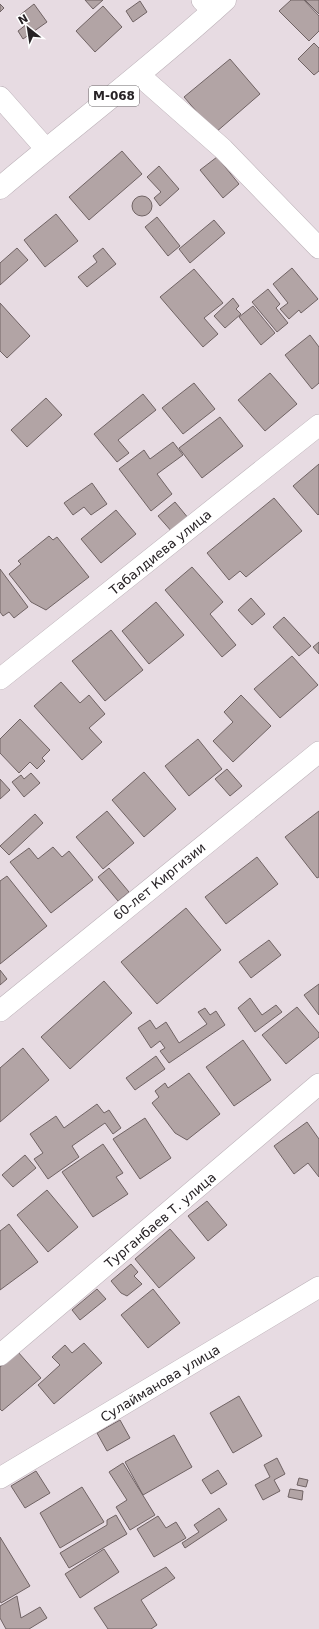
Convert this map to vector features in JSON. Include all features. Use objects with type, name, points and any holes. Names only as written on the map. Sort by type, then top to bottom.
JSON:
[{"type":"main road","name":"М-068","points":[[0,188],[46,149],[139,76],[213,4]]},
{"type":"street","points":[[139,76],[223,149],[319,248]]},
{"type":"street","points":[[0,97],[46,149]]},
{"type":"street","name":"Табалдиева улица","points":[[0,680],[319,425]]},
{"type":"street","name":"60-лет Киргизии","points":[[0,1011],[319,752]]},
{"type":"street","name":"Турганбаев Т. улица","points":[[0,1355],[319,1084]]},
{"type":"street","name":"Сулайманова улица","points":[[0,1478],[319,1287]]},
{"type":"building","points":[[85,0],[103,0],[93,9]]},
{"type":"building","points":[[291,0],[304,0],[319,16],[319,31],[309,41],[279,11]]},
{"type":"building","points":[[305,0],[319,0],[319,14]]},
{"type":"building","points":[[140,1],[147,12],[133,22],[126,11]]},
{"type":"building","points":[[0,4],[4,8],[0,12]]},
{"type":"building","points":[[34,4],[47,22],[23,39],[18,31],[27,24],[20,15]]},
{"type":"building","points":[[103,6],[122,27],[95,52],[76,31]]},
{"type":"building","points":[[314,43],[319,48],[319,71],[314,75],[298,59]]},
{"type":"building","points":[[230,59],[260,94],[215,133],[184,97]]},
{"type":"building","points":[[122,151],[142,174],[89,220],[69,197]]},
{"type":"building","points":[[217,157],[239,184],[223,198],[200,170]]},
{"type":"building","points":[[159,166],[179,189],[160,206],[154,198],[161,192],[147,177]]},
{"type":"building","points":[[142,196],[149,199],[152,206],[149,213],[142,216],[135,213],[132,206],[135,199]]},
{"type":"building","points":[[56,214],[78,241],[45,267],[24,240]]},
{"type":"building","points":[[157,217],[180,246],[168,256],[145,227]]},
{"type":"building","points":[[214,220],[225,233],[190,263],[179,249]]},
{"type":"building","points":[[17,248],[28,260],[0,285],[0,263]]},
{"type":"building","points":[[103,248],[116,264],[87,287],[78,277],[97,262],[93,256]]},
{"type":"building","points":[[292,268],[318,299],[301,313],[299,310],[289,319],[280,309],[288,303],[273,284]]},
{"type":"building","points":[[194,269],[223,303],[204,318],[218,334],[203,347],[160,297]]},
{"type":"building","points":[[268,289],[280,304],[276,308],[288,323],[277,332],[252,302]]},
{"type":"building","points":[[233,298],[239,306],[236,309],[241,314],[225,328],[214,316]]},
{"type":"building","points":[[0,303],[30,336],[7,358],[0,351]]},
{"type":"building","points":[[253,306],[275,333],[261,345],[239,317]]},
{"type":"building","points":[[310,335],[319,347],[319,383],[312,389],[285,355]]},
{"type":"building","points":[[270,373],[297,404],[265,431],[238,400]]},
{"type":"building","points":[[194,383],[215,409],[183,434],[162,408]]},
{"type":"building","points":[[143,394],[156,410],[118,440],[129,453],[117,462],[94,434]]},
{"type":"building","points":[[46,398],[62,415],[27,447],[11,430]]},
{"type":"building","points":[[220,417],[243,446],[202,478],[179,448]]},
{"type":"building","points":[[173,442],[183,455],[157,474],[172,494],[151,511],[119,469],[144,450],[150,459]]},
{"type":"building","points":[[319,464],[319,514],[318,515],[293,486]]},
{"type":"building","points":[[92,483],[107,504],[91,515],[84,507],[73,515],[64,503]]},
{"type":"building","points":[[274,498],[302,531],[246,577],[240,571],[229,580],[207,553]]},
{"type":"building","points":[[175,502],[189,519],[173,533],[158,516]]},
{"type":"building","points":[[116,510],[136,534],[101,563],[81,539]]},
{"type":"building","points":[[49,536],[53,540],[57,537],[89,577],[46,610],[31,602],[9,574],[21,564],[18,561]]},
{"type":"building","points":[[192,567],[223,602],[210,614],[236,645],[222,657],[165,590]]},
{"type":"building","points":[[0,569],[28,607],[14,618],[9,612],[3,616],[0,612]]},
{"type":"building","points":[[251,598],[265,614],[252,625],[238,610]]},
{"type":"building","points":[[156,602],[184,635],[149,664],[122,631]]},
{"type":"building","points":[[284,617],[311,646],[299,656],[273,627]]},
{"type":"building","points":[[111,630],[143,670],[105,701],[72,661]]},
{"type":"building","points":[[319,642],[319,654],[313,647]]},
{"type":"building","points":[[292,656],[318,685],[280,718],[254,689]]},
{"type":"building","points":[[61,682],[80,703],[89,695],[105,714],[89,728],[102,742],[82,760],[34,706]]},
{"type":"building","points":[[241,695],[271,726],[233,762],[213,741],[233,722],[224,712]]},
{"type":"building","points":[[20,719],[50,750],[42,758],[45,761],[37,769],[30,762],[19,773],[0,753],[0,739]]},
{"type":"building","points":[[198,739],[222,769],[189,796],[165,766]]},
{"type":"building","points":[[227,769],[242,786],[230,796],[215,779]]},
{"type":"building","points":[[144,772],[176,809],[144,837],[112,800]]},
{"type":"building","points":[[31,773],[40,783],[24,797],[12,782],[21,775],[24,779]]},
{"type":"building","points":[[0,779],[10,790],[0,799]]},
{"type":"building","points":[[107,811],[134,843],[103,869],[76,837]]},
{"type":"building","points":[[319,811],[319,877],[317,878],[285,837]]},
{"type":"building","points":[[35,814],[43,823],[9,855],[0,846]]},
{"type":"building","points":[[53,847],[62,857],[69,851],[93,880],[51,913],[10,862],[29,848],[38,859]]},
{"type":"building","points":[[257,857],[278,884],[226,924],[205,897]]},
{"type":"building","points":[[109,868],[129,892],[118,901],[98,877]]},
{"type":"building","points":[[7,876],[47,926],[0,964],[0,881]]},
{"type":"building","points":[[186,908],[221,950],[157,1004],[121,962]]},
{"type":"building","points":[[269,940],[281,955],[251,978],[239,962]]},
{"type":"building","points":[[0,970],[7,979],[0,985]]},
{"type":"building","points":[[104,981],[132,1013],[70,1069],[41,1037]]},
{"type":"building","points":[[319,984],[319,1015],[304,995]]},
{"type":"building","points":[[250,998],[262,1015],[276,1005],[282,1012],[255,1032],[238,1008]]},
{"type":"building","points":[[297,1007],[319,1033],[319,1037],[286,1064],[262,1035]]},
{"type":"building","points":[[205,1008],[210,1015],[216,1011],[225,1025],[169,1063],[160,1051],[165,1048],[160,1041],[151,1048],[138,1028],[150,1020],[156,1029],[166,1022],[179,1043],[207,1024],[198,1012]]},
{"type":"building","points":[[243,1040],[271,1080],[234,1106],[206,1067]]},
{"type":"building","points":[[23,1048],[49,1080],[0,1122],[0,1068]]},
{"type":"building","points":[[156,1056],[165,1069],[135,1090],[126,1078]]},
{"type":"building","points":[[189,1073],[220,1114],[187,1140],[175,1133],[152,1103],[159,1097],[155,1091],[165,1083],[168,1088]]},
{"type":"building","points":[[97,1104],[104,1113],[109,1110],[121,1128],[113,1134],[105,1123],[72,1146],[79,1157],[48,1179],[34,1159],[43,1153],[30,1134],[56,1116],[64,1128]]},
{"type":"building","points":[[145,1118],[171,1158],[140,1179],[113,1139]]},
{"type":"building","points":[[307,1122],[319,1139],[319,1177],[308,1163],[294,1174],[274,1146]]},
{"type":"building","points":[[103,1144],[123,1173],[116,1177],[128,1194],[93,1217],[62,1172]]},
{"type":"building","points":[[25,1155],[36,1168],[13,1187],[2,1175]]},
{"type":"building","points":[[47,1190],[78,1227],[48,1252],[17,1215]]},
{"type":"building","points":[[207,1201],[227,1225],[208,1241],[188,1216]]},
{"type":"building","points":[[9,1224],[38,1262],[0,1290],[0,1231]]},
{"type":"building","points":[[170,1229],[195,1258],[159,1288],[135,1259]]},
{"type":"building","points":[[131,1264],[138,1272],[134,1276],[142,1284],[127,1296],[121,1293],[111,1281]]},
{"type":"building","points":[[97,1289],[106,1299],[80,1320],[72,1310]]},
{"type":"building","points":[[153,1289],[180,1323],[148,1348],[121,1315]]},
{"type":"building","points":[[84,1343],[102,1363],[54,1404],[38,1385],[60,1365],[52,1357],[65,1345],[72,1353]]},
{"type":"building","points":[[18,1352],[41,1378],[2,1411],[0,1409],[0,1367]]},
{"type":"building","points":[[239,1396],[262,1436],[233,1453],[210,1413]]},
{"type":"building","points":[[120,1420],[130,1438],[107,1451],[97,1433]]},
{"type":"building","points":[[174,1435],[192,1467],[143,1495],[125,1462]]},
{"type":"building","points":[[277,1458],[285,1474],[274,1480],[280,1491],[263,1500],[255,1485],[270,1477],[264,1465]]},
{"type":"building","points":[[123,1463],[155,1515],[130,1530],[116,1507],[127,1500],[109,1472]]},
{"type":"building","points":[[218,1470],[227,1484],[211,1494],[202,1480]]},
{"type":"building","points":[[36,1471],[50,1493],[25,1508],[11,1486]]},
{"type":"building","points":[[299,1478],[308,1480],[306,1487],[297,1485]]},
{"type":"building","points":[[82,1487],[104,1522],[60,1548],[40,1513]]},
{"type":"building","points":[[290,1489],[303,1491],[302,1500],[288,1497]]},
{"type":"building","points":[[219,1508],[227,1520],[185,1548],[182,1543],[199,1532],[194,1525]]},
{"type":"building","points":[[116,1515],[127,1534],[69,1568],[60,1553],[107,1525],[107,1520]]},
{"type":"building","points":[[158,1516],[166,1528],[176,1522],[186,1538],[154,1557],[137,1529]]},
{"type":"building","points":[[0,1537],[30,1586],[1,1603],[0,1601]]},
{"type":"building","points":[[104,1549],[119,1572],[80,1598],[65,1574]]},
{"type":"building","points":[[166,1567],[175,1578],[141,1600],[157,1625],[151,1629],[108,1629],[94,1608]]},
{"type":"building","points":[[17,1596],[21,1618],[40,1607],[47,1618],[29,1629],[6,1629],[0,1618],[0,1606]]}]
